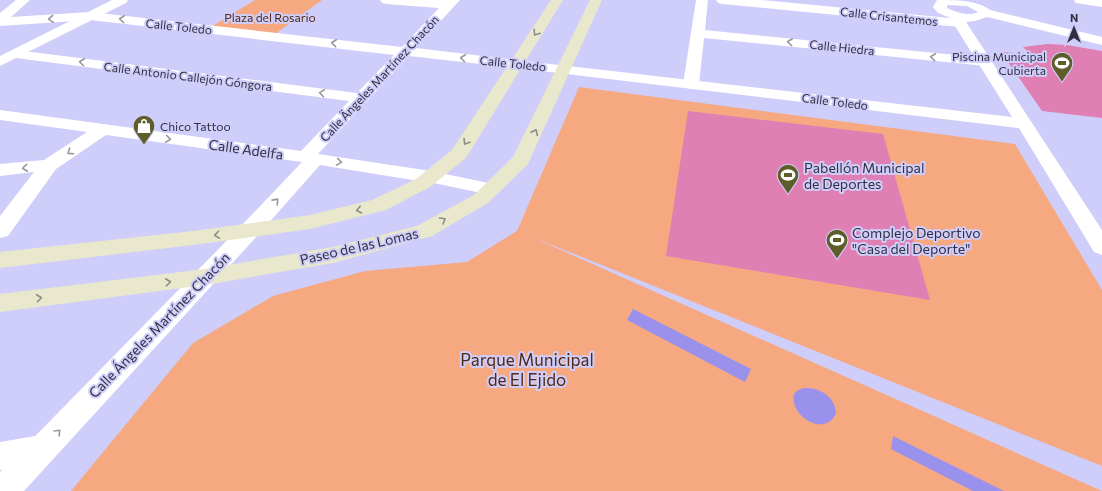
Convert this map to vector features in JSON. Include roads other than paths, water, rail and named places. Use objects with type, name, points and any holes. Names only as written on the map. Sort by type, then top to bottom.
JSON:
[{"type":"main road","points":[[0,260],[193,238],[310,222],[379,205],[423,183],[459,154],[557,0]]},
{"type":"main road","name":"Paseo de las Lomas","points":[[0,303],[205,277],[332,255],[424,231],[480,199],[521,160],[596,0]]},
{"type":"street","points":[[0,21],[24,0]]},
{"type":"street","points":[[0,62],[122,0]]},
{"type":"street","points":[[386,0],[451,3]]},
{"type":"street","points":[[691,84],[702,0]]},
{"type":"street","name":"Calle Crisantemos","points":[[722,0],[954,9]]},
{"type":"street","points":[[929,0],[954,9],[974,5],[985,13],[1102,41]]},
{"type":"street","points":[[1080,0],[1102,4]]},
{"type":"street","name":"Calle Ängeles Martínez Chacón","points":[[310,158],[360,98],[451,3]]},
{"type":"street","points":[[954,9],[1102,247]]},
{"type":"street","name":"Calle Toledo","points":[[0,21],[90,16],[564,69],[1026,124]]},
{"type":"street","name":"Calle Hiedra","points":[[698,33],[986,62]]},
{"type":"street","name":"Calle Antonio Callejón Góngora","points":[[16,54],[360,98]]},
{"type":"street","name":"Calle Adelfa","points":[[0,115],[310,158],[431,177],[491,189]]},
{"type":"street","points":[[0,231],[49,165],[102,130]]},
{"type":"street","name":"Calle Ángeles Martínez Chacón","points":[[3,491],[41,449],[250,230],[310,158]]},
{"type":"street","points":[[0,170],[49,165]]},
{"type":"street","points":[[0,456],[41,449]]},
{"type":"place","name":"Piscina Municipal Cubierta","points":[[1062,82]]},
{"type":"place","name":"Chico Tattoo","points":[[144,146]]},
{"type":"place","name":"Pabellón Municipal de Deportes","points":[[788,194]]},
{"type":"place","name":"Complejo Deportivo \"Casa del Deporte\"","points":[[837,260]]},
{"type":"park label","name":"Plaza del Rosario","points":[[270,17]]},
{"type":"park label","name":"Parque Municipal de El Ejido","points":[[527,369]]}]
